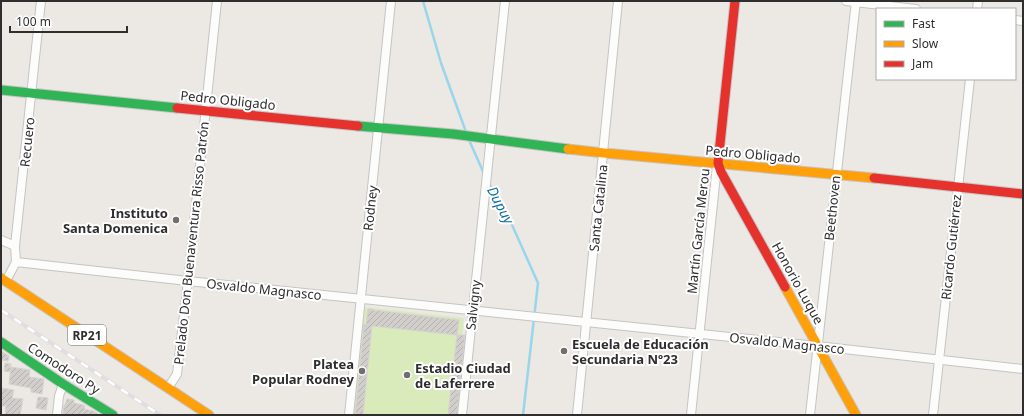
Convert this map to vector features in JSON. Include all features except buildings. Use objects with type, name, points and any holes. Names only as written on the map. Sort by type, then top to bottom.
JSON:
[{"type":"street","name":"Recuero","points":[[16,262],[15,246],[41,1]]},
{"type":"street","name":"Prelado Don Buenaventura Risso Patrón","points":[[168,388],[177,374],[217,1]]},
{"type":"street","name":"Rodney","points":[[349,415],[391,1]]},
{"type":"street","points":[[486,139],[505,1]]},
{"type":"street","name":"Santa Catalina","points":[[577,415],[618,1]]},
{"type":"street","name":"Martín García Merou","points":[[691,415],[735,1]]},
{"type":"street","points":[[846,1],[907,8]]},
{"type":"street","name":"Beethoven","points":[[810,415],[855,2]]},
{"type":"street","name":"Ricardo Gutiérrez","points":[[933,415],[970,80]]},
{"type":"street","name":"Pedro Obligado","points":[[1,90],[378,128],[453,134],[604,153],[836,174],[1023,194]]},
{"type":"street","name":"Salvigny","points":[[462,415],[488,165],[486,139]]},
{"type":"street","name":"Honorio Luque","points":[[718,163],[721,172],[856,415]]},
{"type":"street","points":[[1,240],[15,246]]},
{"type":"street","points":[[4,279],[16,262]]},
{"type":"street","name":"Osvaldo Magnasco","points":[[16,262],[1023,369]]},
{"type":"street","name":"RP21","points":[[4,279],[209,415]]},
{"type":"street","name":"Comodoro Py","points":[[1,342],[63,384],[113,415]]},
{"type":"street","points":[[57,415],[59,396],[63,384]]},
{"type":"green space","name":"Estadio Ciudad de Laferrere","points":[[363,307],[464,318],[453,415],[352,415]]},
{"type":"waterway","name":"Dupuy","points":[[423,1],[441,63],[466,132]]},
{"type":"waterway","name":"Dupuy","points":[[469,140],[485,176]]},
{"type":"waterway","name":"Dupuy","points":[[488,182],[504,207],[538,283],[523,415]]},
{"type":"railway","points":[[1,310],[160,415]]},
{"type":"traffic: fast","points":[[1,90],[177,108]]},
{"type":"traffic: fast","points":[[358,126],[453,134],[568,149]]},
{"type":"traffic: fast","points":[[1,342],[63,384],[113,415]]},
{"type":"traffic: slow","points":[[568,149],[874,178]]},
{"type":"traffic: slow","points":[[1,278],[209,415]]},
{"type":"traffic: slow","points":[[785,287],[856,415]]},
{"type":"traffic: jam","points":[[735,1],[718,163],[721,172],[785,287]]},
{"type":"traffic: jam","points":[[177,108],[358,126]]},
{"type":"traffic: jam","points":[[874,178],[1023,194]]},
{"type":"place","name":"Instituto Santa Domenica","points":[[176,220]]},
{"type":"place","name":"Escuela de Educación Secundaria Nº23","points":[[564,351]]},
{"type":"place","name":"Platea Popular Rodney","points":[[362,371]]},
{"type":"place","name":"Estadio Ciudad de Laferrere","points":[[407,375]]}]
